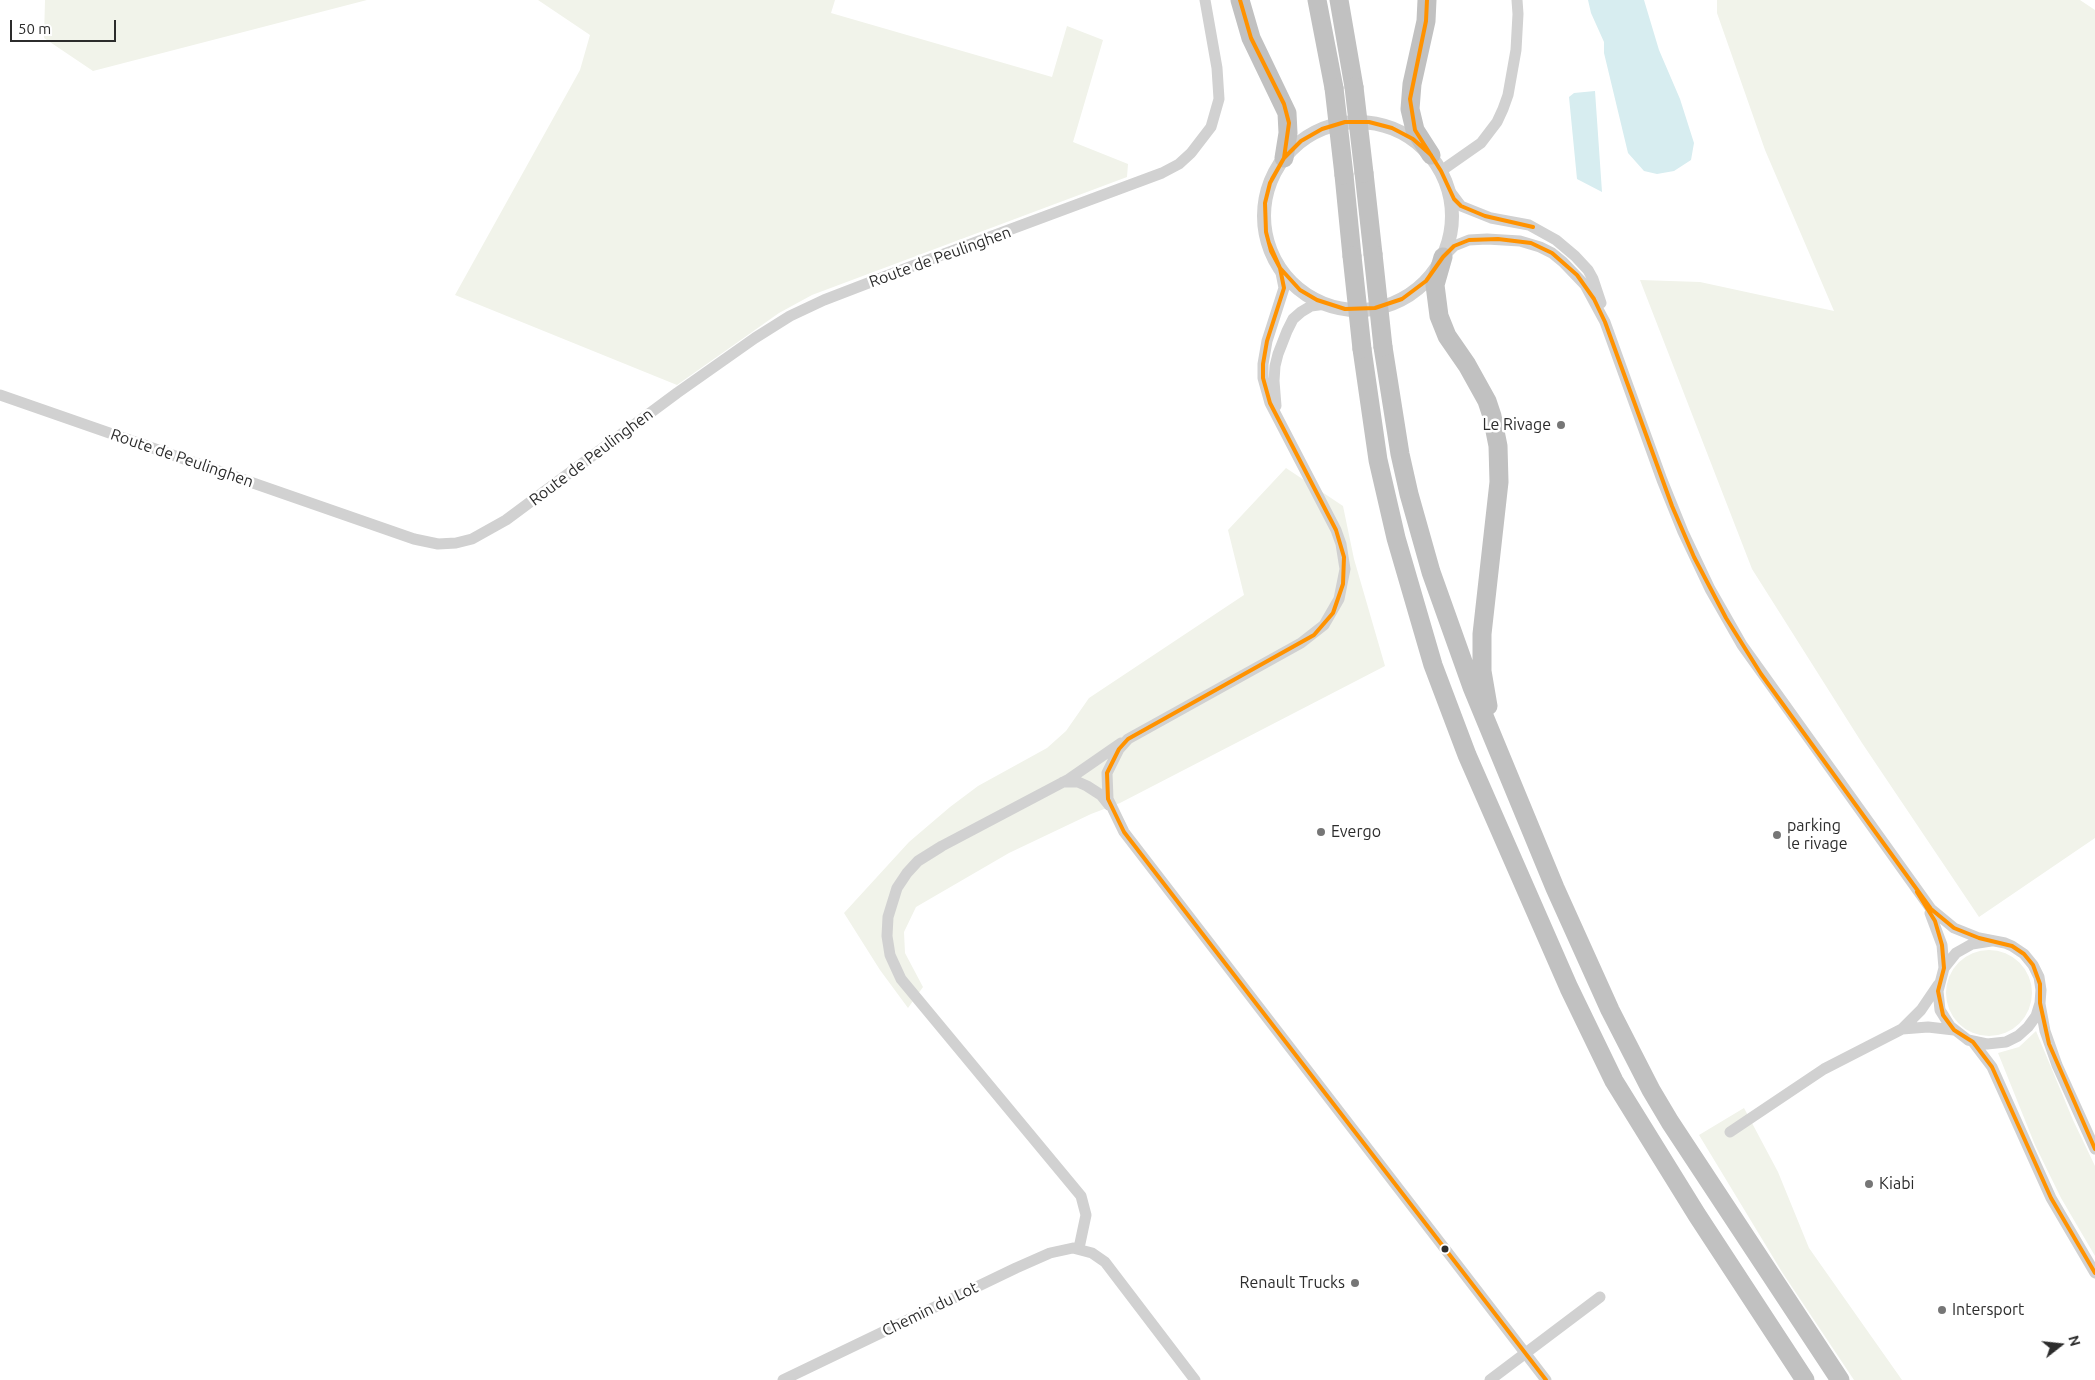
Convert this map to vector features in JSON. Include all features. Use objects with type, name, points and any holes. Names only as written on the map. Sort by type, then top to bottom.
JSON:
[{"type":"highway","points":[[1240,0],[1251,38],[1287,113],[1288,133],[1284,158]]},
{"type":"highway","points":[[1317,0],[1334,88],[1362,349],[1378,460],[1396,538],[1433,665],[1471,764],[1569,988],[1614,1081],[1697,1215],[1805,1380]]},
{"type":"highway","points":[[1339,0],[1354,87],[1383,347],[1395,426],[1420,534],[1458,648],[1511,784],[1586,956],[1651,1090],[1686,1147],[1840,1380]]},
{"type":"highway","points":[[1428,0],[1426,21],[1412,84],[1410,109],[1415,130],[1431,155]]},
{"type":"highway","points":[[1443,257],[1435,285],[1439,316],[1447,336],[1467,365],[1487,401],[1498,446],[1499,482],[1482,655],[1484,687],[1489,711],[1511,784]]},
{"type":"street","name":"Route de Peulinghen","points":[[0,395],[414,540],[438,544],[456,543],[480,536],[506,520],[677,393],[755,338],[790,316],[824,300],[1162,173],[1175,166],[1192,153],[1211,127],[1216,113],[1219,84],[1205,0]]},
{"type":"street","points":[[1441,171],[1481,143],[1497,122],[1503,109],[1508,96],[1516,50],[1518,31],[1517,0]]},
{"type":"street","points":[[1195,1380],[1105,1262],[1080,1248],[1086,1215],[1081,1196],[906,986],[892,963],[887,936],[888,917],[892,899],[902,880],[912,866],[934,850],[1063,782],[1128,739],[1302,643],[1314,635],[1333,613],[1344,584],[1345,569],[1341,544],[1336,530],[1266,392],[1263,364],[1270,327],[1284,288],[1280,268],[1268,241],[1264,212],[1270,183],[1284,158],[1295,146],[1315,132],[1337,124],[1361,121],[1384,125],[1399,131],[1413,139],[1431,155],[1441,171],[1449,190],[1461,206],[1485,216],[1528,226],[1547,234],[1582,263],[1593,279],[1605,322],[1672,506],[1714,596],[1761,674],[1922,898],[1939,917],[1954,928],[1971,936],[2012,946],[2028,959],[2039,977],[2040,1003],[2046,1031],[2057,1065],[2095,1150]]},
{"type":"street","points":[[1443,257],[1451,229],[1452,210],[1449,190]]},
{"type":"street","points":[[1280,268],[1300,290],[1326,304],[1355,310],[1375,308],[1393,303],[1411,294],[1426,282],[1443,257],[1461,242],[1478,239],[1510,240],[1540,247],[1563,262],[1577,275],[1594,299],[1605,322]]},
{"type":"street","points":[[1279,420],[1274,381],[1276,360],[1281,343],[1294,319],[1301,312],[1311,306],[1326,304]]},
{"type":"street","points":[[1111,808],[1106,791],[1107,772],[1119,749],[1128,739]]},
{"type":"street","points":[[1063,782],[1078,782],[1101,795],[1111,808],[1124,832],[1546,1380]]},
{"type":"street","points":[[1922,898],[1939,932],[1944,952],[1944,968]]},
{"type":"street","points":[[1730,1132],[1831,1065],[1902,1029],[1921,1010],[1938,985],[1944,968],[1951,958],[1966,946],[1991,941]]},
{"type":"street","points":[[1938,985],[1940,1010],[1954,1030],[1973,1042],[1992,1067],[2051,1198],[2095,1273]]},
{"type":"street","points":[[1973,1042],[2000,1044],[2018,1036],[2032,1022],[2040,1003]]},
{"type":"street","points":[[1902,1029],[1928,1027],[1954,1030]]},
{"type":"street","name":"Chemin du Lot","points":[[783,1380],[1032,1260],[1066,1248],[1080,1248]]},
{"type":"street","points":[[1490,1380],[1600,1297]]},
{"type":"shaded area","points":[[45,0],[367,0],[93,71],[44,38]]},
{"type":"shaded area","points":[[538,0],[835,0],[831,13],[1052,77],[1067,26],[1103,40],[1073,142],[1128,164],[1127,177],[812,295],[779,313],[677,385],[455,295],[580,70],[590,35]]},
{"type":"shaded area","points":[[1588,0],[1644,0],[1659,50],[1680,99],[1694,143],[1691,160],[1674,171],[1657,174],[1644,171],[1628,153],[1604,53],[1604,42],[1591,13]]},
{"type":"shaded area","points":[[1717,0],[2080,0],[2095,10],[2095,838],[1979,917],[1862,743],[1752,569],[1640,280],[1700,282],[1834,311],[1765,150],[1717,13]]},
{"type":"shaded area","points":[[1595,91],[1602,192],[1577,179],[1569,97],[1574,93]]},
{"type":"shaded area","points":[[1286,468],[1343,506],[1354,559],[1385,666],[1120,803],[1091,814],[1009,853],[916,907],[904,932],[905,953],[923,987],[908,1008],[880,970],[844,913],[909,842],[950,807],[978,786],[1047,748],[1066,731],[1089,698],[1244,595],[1228,530]]},
{"type":"shaded area","points":[[1989,950],[2005,953],[2013,957],[2025,969],[2029,977],[2032,993],[2029,1009],[2025,1017],[2013,1029],[2005,1033],[1989,1036],[1973,1033],[1965,1029],[1953,1017],[1949,1009],[1946,993],[1949,977],[1953,969],[1965,957],[1973,953]]},
{"type":"shaded area","points":[[2036,1031],[2073,1120],[2095,1166],[2095,1256],[2061,1198],[2035,1145],[1998,1053],[2019,1047]]},
{"type":"shaded area","points":[[1744,1108],[1778,1172],[1809,1248],[1902,1380],[1854,1380],[1782,1272],[1699,1135]]},
{"type":"transit line","points":[[1240,0],[1251,38],[1284,104],[1289,123],[1284,158],[1270,183],[1265,203],[1266,232],[1271,251],[1280,268],[1284,288],[1267,341],[1263,364],[1263,378],[1270,403],[1336,530],[1344,557],[1343,584],[1333,613],[1314,635],[1128,739],[1119,749],[1107,773],[1108,799],[1124,832],[1546,1380]]},
{"type":"transit line","points":[[1427,0],[1426,21],[1410,99],[1415,130],[1441,171],[1454,199],[1461,206],[1485,216],[1533,227]]},
{"type":"transit line","points":[[1272,179],[1284,158],[1301,141],[1322,129],[1345,122],[1369,122],[1392,128],[1413,139],[1431,155]]},
{"type":"transit line","points":[[1269,243],[1280,268],[1300,290],[1317,300],[1345,309],[1375,308],[1402,299],[1426,281],[1443,257],[1454,246],[1469,240],[1498,239],[1531,243],[1552,253],[1577,275],[1594,299],[1605,322],[1672,506],[1694,557],[1726,618],[1761,674],[1931,909],[1954,928],[1979,938],[2012,946],[2024,954],[2033,965],[2040,984],[2040,1003],[2049,1044],[2095,1149]]},
{"type":"transit line","points":[[1917,892],[1935,921],[1942,945],[1944,968],[1938,991],[1943,1015],[1954,1030],[1973,1042],[1992,1067],[2051,1198],[2095,1273]]},
{"type":"place","name":"Le Rivage","points":[[1561,425]]},
{"type":"place","name":"Evergo","points":[[1321,832]]},
{"type":"place","name":"parking le rivage","points":[[1777,835]]},
{"type":"place","name":"Kiabi","points":[[1869,1184]]},
{"type":"place","name":"Renault Trucks","points":[[1355,1283]]},
{"type":"place","name":"Intersport","points":[[1942,1310]]}]
